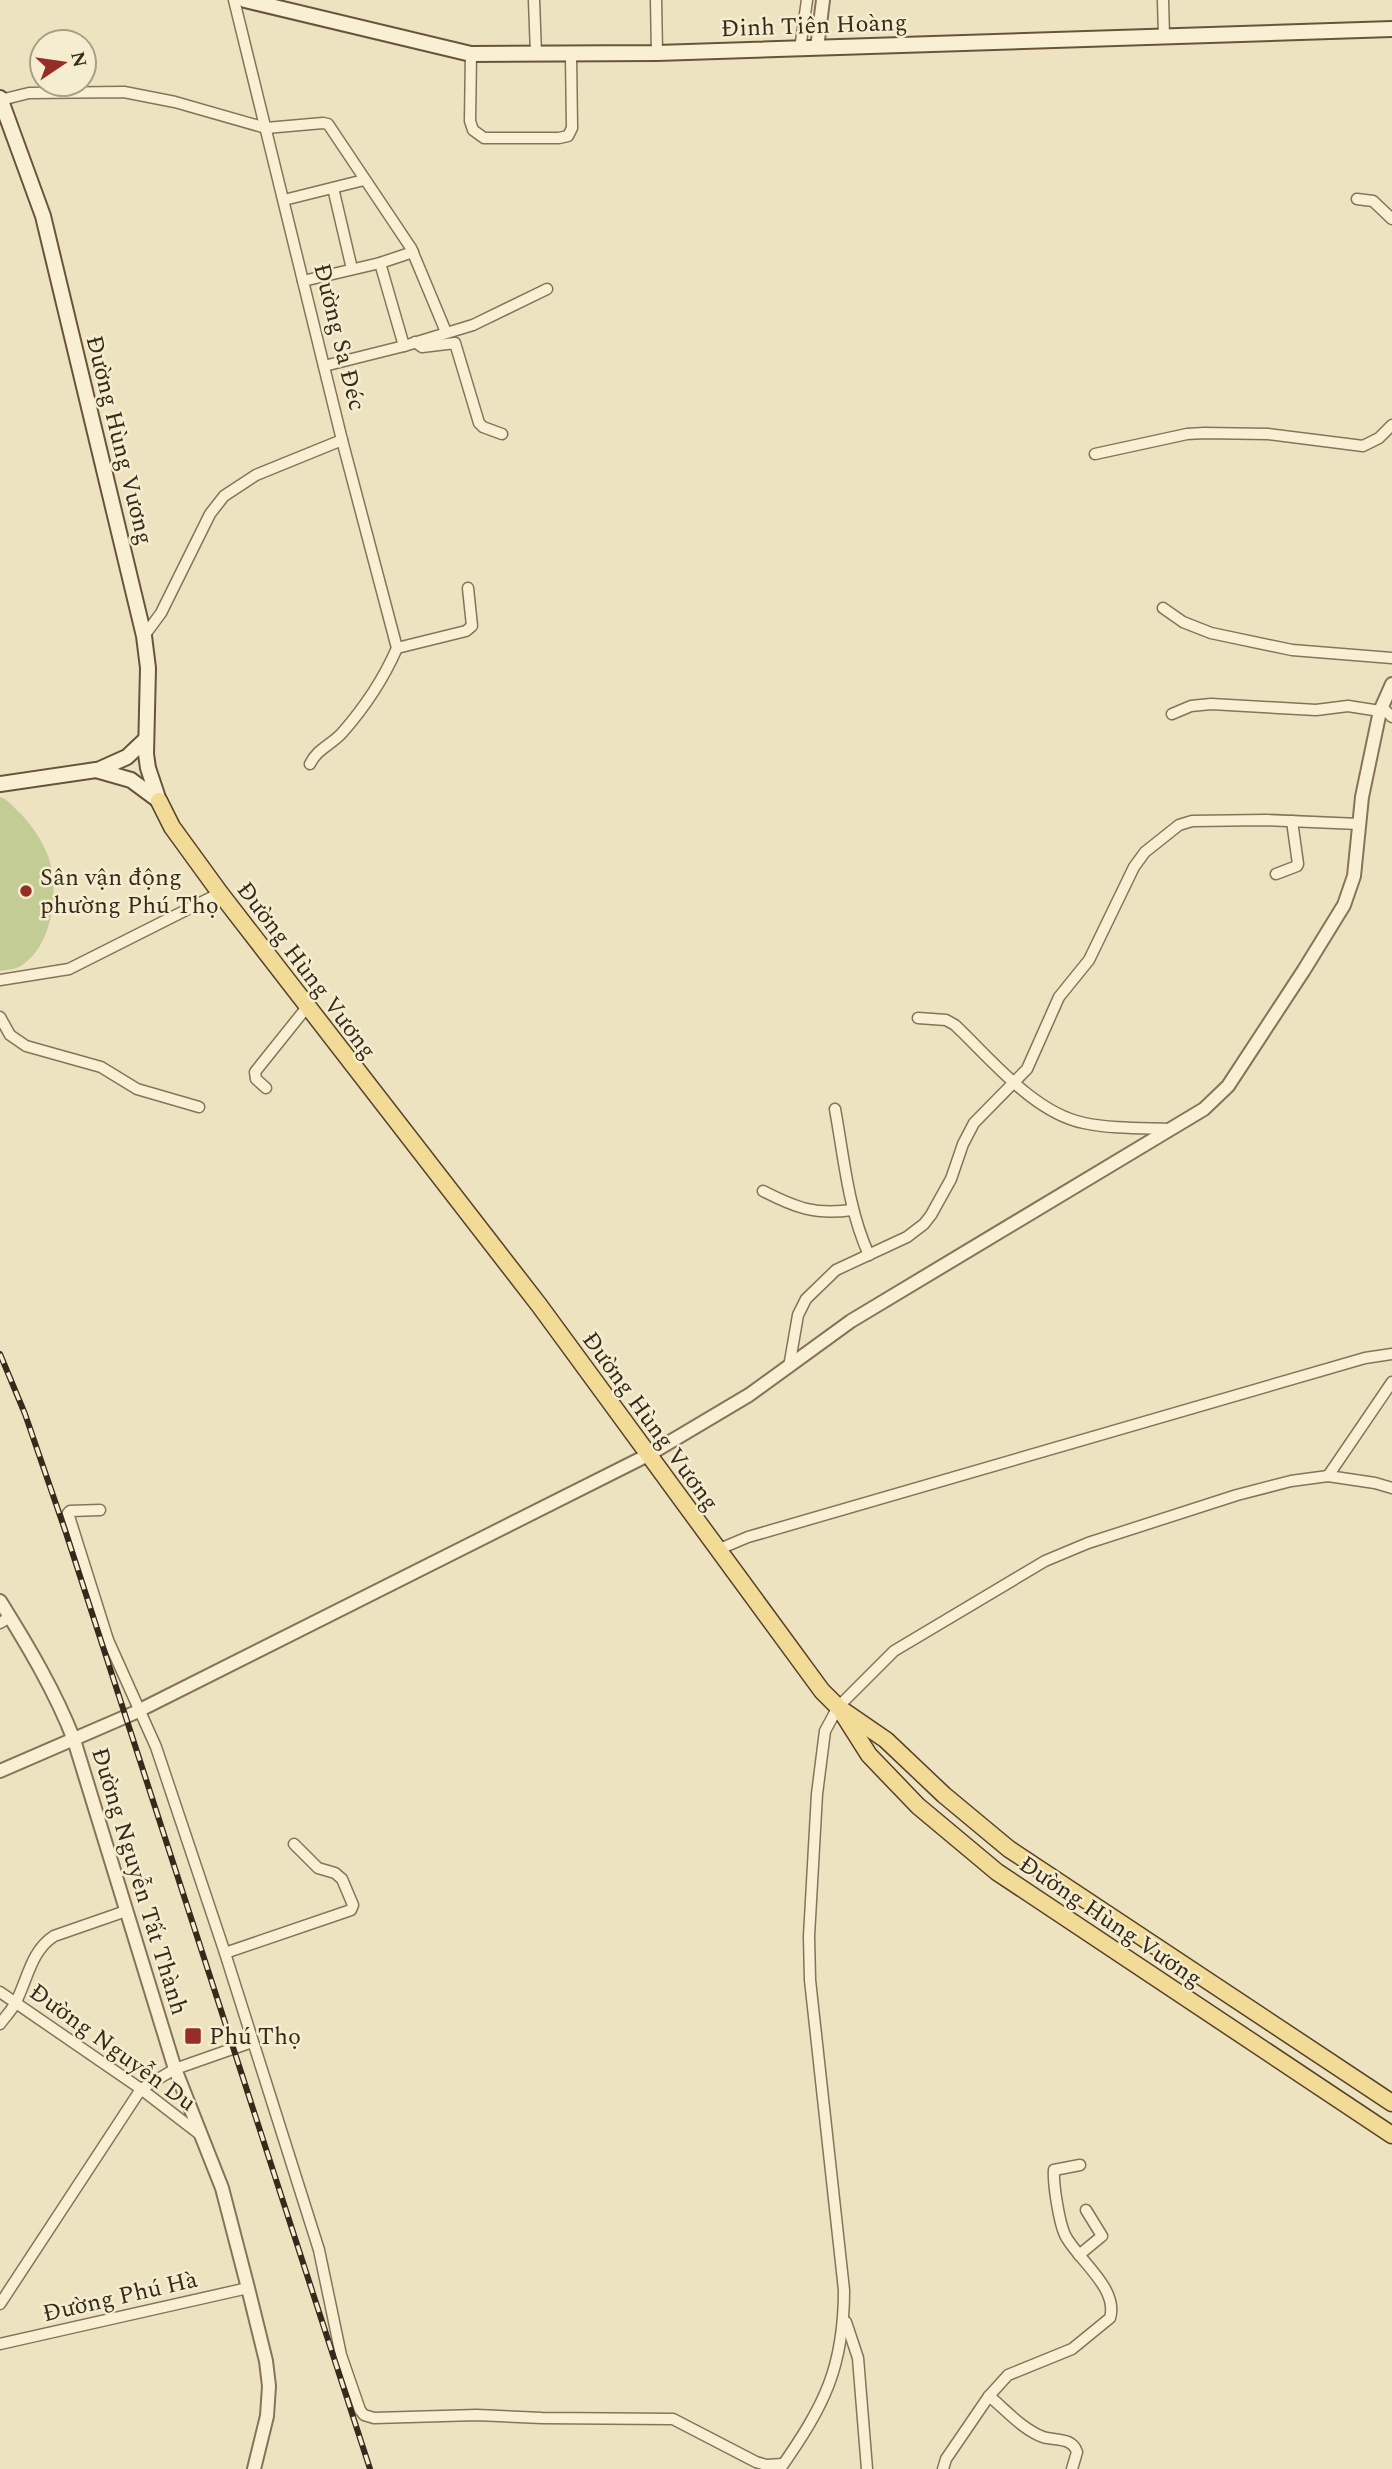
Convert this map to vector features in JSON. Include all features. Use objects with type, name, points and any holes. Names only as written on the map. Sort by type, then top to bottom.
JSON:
[{"type":"main road","name":"Đinh Tiên Hoàng","points":[[244,0],[471,54],[657,53],[1392,29]]},
{"type":"main road","name":"Đường Hùng Vương","points":[[0,99],[43,216],[144,636],[148,668],[148,768],[172,827],[307,1007],[539,1305],[748,1594],[822,1691],[838,1707],[886,1740],[944,1795],[1009,1849],[1392,2103]]},
{"type":"main road","points":[[0,784],[96,770],[127,757],[146,739]]},
{"type":"main road","points":[[96,770],[131,780],[159,800]]},
{"type":"main road","name":"Đường Hùng Vương","points":[[838,1707],[869,1755],[909,1797],[997,1872],[1392,2135]]},
{"type":"street","name":"Đường Sa Đéc","points":[[144,636],[161,613],[210,514],[224,496],[256,475],[342,440],[234,0]]},
{"type":"street","points":[[534,0],[536,54]]},
{"type":"street","points":[[656,0],[657,53]]},
{"type":"street","points":[[800,48],[807,0]]},
{"type":"street","points":[[817,48],[823,0]]},
{"type":"street","points":[[1163,0],[1164,36]]},
{"type":"street","points":[[471,54],[470,121],[473,130],[484,138],[568,136],[572,128],[571,55]]},
{"type":"street","points":[[0,99],[29,93],[124,92],[175,102],[266,128],[328,124],[413,252],[446,332]]},
{"type":"street","points":[[284,200],[364,180]]},
{"type":"street","points":[[333,188],[352,269]]},
{"type":"street","points":[[1357,199],[1373,201],[1392,219]]},
{"type":"street","points":[[303,281],[380,263],[413,252]]},
{"type":"street","points":[[380,263],[404,346]]},
{"type":"street","points":[[324,366],[473,325],[547,289]]},
{"type":"street","points":[[415,342],[422,346],[455,343],[479,423],[502,434]]},
{"type":"street","points":[[1095,454],[1187,434],[1205,433],[1268,433],[1363,446],[1379,438],[1392,425]]},
{"type":"street","points":[[310,764],[314,755],[341,735],[386,674],[397,648],[342,440]]},
{"type":"street","points":[[397,648],[466,631],[472,626],[468,588]]},
{"type":"street","points":[[1163,608],[1183,622],[1211,633],[1292,650],[1392,658]]},
{"type":"street","points":[[0,1771],[140,1710],[648,1455],[732,1405],[851,1321],[1204,1109],[1228,1086],[1344,905],[1354,876],[1362,797],[1392,684]]},
{"type":"street","points":[[1172,714],[1191,706],[1211,704],[1315,710],[1348,706],[1385,712]]},
{"type":"street","points":[[789,1367],[798,1315],[806,1299],[831,1273],[907,1237],[924,1224],[951,1179],[963,1143],[974,1123],[1016,1082],[1031,1060],[1059,997],[1089,960],[1134,867],[1145,852],[1185,822],[1266,820],[1359,824]]},
{"type":"street","points":[[1276,874],[1298,864],[1292,821]]},
{"type":"street","points":[[0,980],[69,969],[220,893]]},
{"type":"street","points":[[266,1088],[256,1079],[256,1072],[307,1007]]},
{"type":"street","points":[[0,1017],[10,1035],[26,1046],[101,1068],[137,1089],[200,1107]]},
{"type":"street","points":[[918,1018],[946,1020],[955,1025],[1049,1110],[1073,1120],[1113,1127],[1173,1129]]},
{"type":"street","points":[[835,1109],[852,1210],[869,1255]]},
{"type":"street","points":[[763,1191],[788,1204],[810,1211],[827,1213],[852,1210]]},
{"type":"street","points":[[717,1550],[748,1537],[1365,1358],[1392,1354]]},
{"type":"street","points":[[1328,1476],[1392,1382]]},
{"type":"street","points":[[100,1510],[68,1513],[108,1640],[157,1750],[225,1953],[319,2250],[341,2355],[356,2404],[364,2415],[374,2418],[483,2415],[673,2418],[756,2462],[781,2466],[804,2434],[828,2387],[839,2353],[844,2318],[844,2290],[810,1980],[809,1936],[817,1794],[824,1731],[838,1707],[894,1651],[1045,1561],[1088,1543],[1237,1495],[1291,1481],[1328,1476],[1392,1488]]},
{"type":"street","name":"Đường Nguyễn Tất Thành","points":[[0,1601],[5,1620],[51,1687],[75,1740],[176,2069],[222,2189],[266,2361],[269,2386],[267,2416],[254,2469]]},
{"type":"street","points":[[225,1953],[351,1910],[353,1905],[342,1879],[335,1873],[318,1868],[294,1844]]},
{"type":"street","points":[[0,2024],[16,2003],[38,1950],[45,1942],[54,1936],[126,1911]]},
{"type":"street","name":"Đường Nguyễn Du","points":[[0,1992],[141,2089],[202,2137]]},
{"type":"street","points":[[0,2304],[141,2089],[176,2069],[253,2042]]},
{"type":"street","points":[[943,2469],[946,2459],[989,2396],[1012,2373],[1072,2349],[1110,2318],[1112,2310],[1103,2285],[1061,2227],[1053,2172],[1060,2168],[1080,2165]]},
{"type":"street","points":[[1079,2255],[1102,2236],[1086,2210]]},
{"type":"street","name":"Đường Phú Hà","points":[[0,2344],[248,2288]]},
{"type":"street","points":[[844,2318],[858,2358],[867,2469]]},
{"type":"street","points":[[989,2396],[1041,2436],[1074,2445],[1077,2452],[1072,2469]]},
{"type":"green space","name":"Sân vận động phường Phú Thọ","points":[[0,797],[21,814],[43,845],[51,866],[53,892],[50,921],[39,947],[21,966],[0,971]]},
{"type":"railway","points":[[0,1354],[25,1414],[66,1533],[370,2469]]},
{"type":"place","name":"Sân vận động phường Phú Thọ","points":[[26,891]]},
{"type":"place","name":"Phú Thọ","points":[[193,2036]]}]
